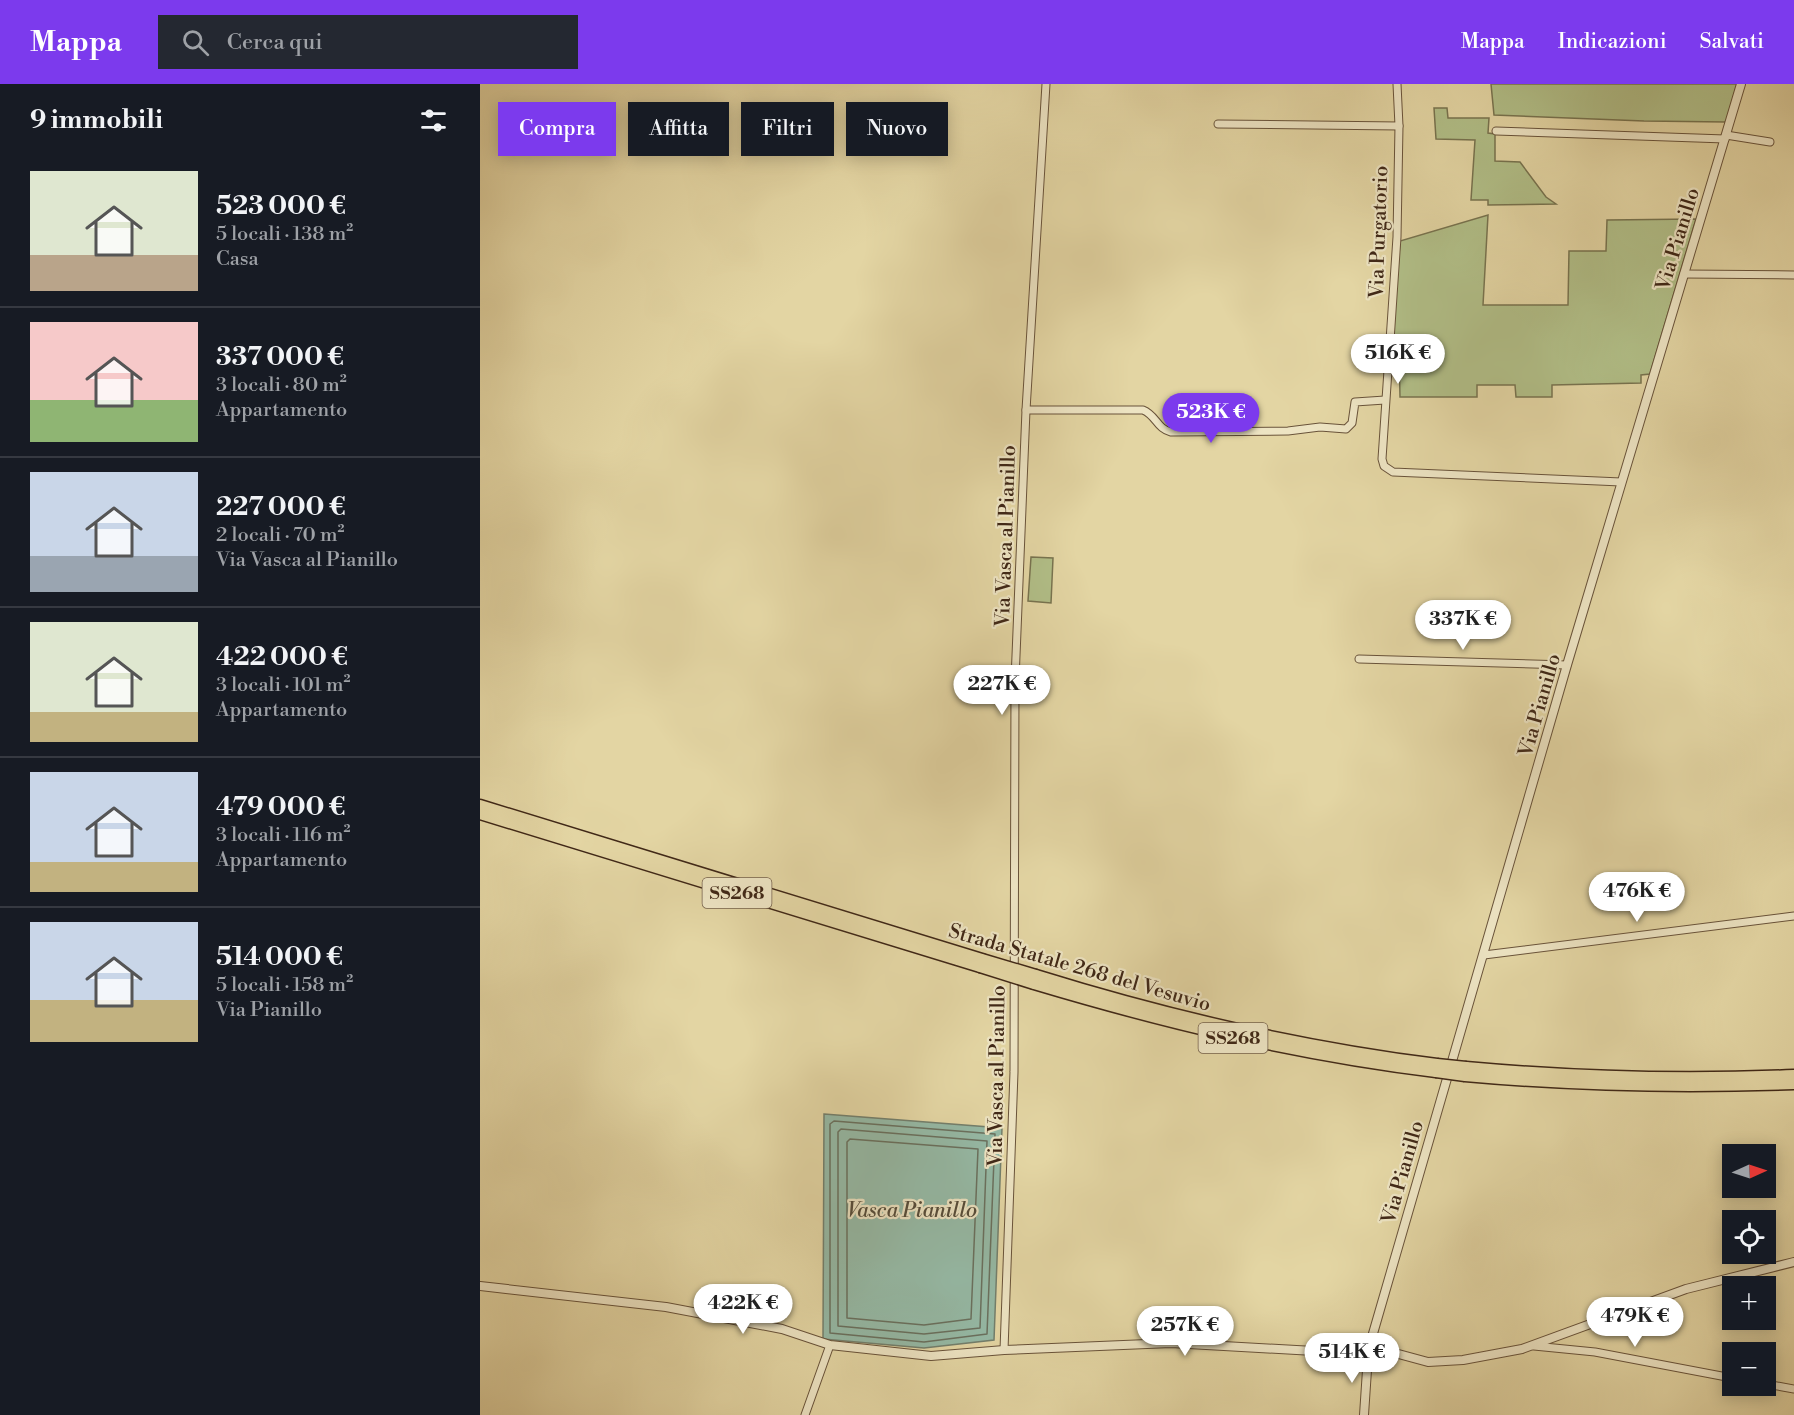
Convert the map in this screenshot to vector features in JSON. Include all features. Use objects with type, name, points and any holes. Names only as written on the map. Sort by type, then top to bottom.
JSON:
[{"type":"highway","name":"Strada Statale 268 del Vesuvio","points":[[481,808],[496,815],[981,963],[1148,1017],[1245,1041],[1347,1060],[1614,1086],[1718,1087],[1794,1084]]},
{"type":"highway","name":"Strada Statale 268 del Vesuvio","points":[[1466,1071],[1614,1077],[1727,1078],[1794,1075]]},
{"type":"street","name":"Via Vasca al Pianillo","points":[[1004,1350],[1014,1072],[1015,680],[1026,410],[1046,84]]},
{"type":"street","name":"Via Purgatorio","points":[[1397,84],[1399,126],[1396,237],[1385,400],[1382,459],[1384,466],[1393,472],[1621,482]]},
{"type":"street","name":"Via Pianillo","points":[[1372,1337],[1621,482],[1741,84]]},
{"type":"street","points":[[1218,124],[1399,126]]},
{"type":"street","points":[[1496,131],[1726,137],[1770,142]]},
{"type":"street","points":[[1684,274],[1794,275]]},
{"type":"street","points":[[1026,410],[1143,410],[1149,412],[1161,428],[1171,432],[1288,431],[1320,427],[1346,429],[1352,423],[1355,402],[1385,400]]},
{"type":"street","points":[[1359,659],[1567,666]]},
{"type":"street","points":[[1484,955],[1794,916]]},
{"type":"street","points":[[1380,1349],[1428,1362],[1493,1355],[1533,1346],[1686,1289],[1794,1262]]},
{"type":"street","points":[[480,1286],[666,1307],[782,1329],[830,1345],[931,1356],[1004,1350],[1171,1343],[1314,1351],[1362,1347]]},
{"type":"street","points":[[1362,1347],[1365,1340],[1372,1337],[1378,1340],[1380,1349],[1377,1354],[1368,1355]]},
{"type":"street","points":[[805,1415],[830,1345]]},
{"type":"street","points":[[1533,1346],[1595,1352],[1722,1376]]},
{"type":"street","points":[[1362,1347],[1368,1355],[1364,1415]]},
{"type":"street","points":[[1776,1386],[1794,1389]]},
{"type":"green space","points":[[1491,84],[1737,84],[1726,122],[1494,115]]},
{"type":"green space","points":[[1434,108],[1447,108],[1448,118],[1489,118],[1488,133],[1495,134],[1495,161],[1520,162],[1546,197],[1556,204],[1488,205],[1488,200],[1471,200],[1475,140],[1436,139]]},
{"type":"green space","points":[[1488,215],[1483,305],[1568,305],[1569,251],[1606,251],[1607,220],[1696,219],[1650,374],[1641,375],[1641,383],[1552,385],[1552,397],[1516,397],[1515,385],[1477,385],[1477,397],[1400,397],[1399,351],[1392,350],[1400,241]]},
{"type":"green space","points":[[1031,557],[1053,558],[1051,603],[1028,601]]},
{"type":"water","name":"Vasca Pianillo","points":[[824,1114],[1002,1128],[994,1340],[924,1348],[823,1339]]}]
